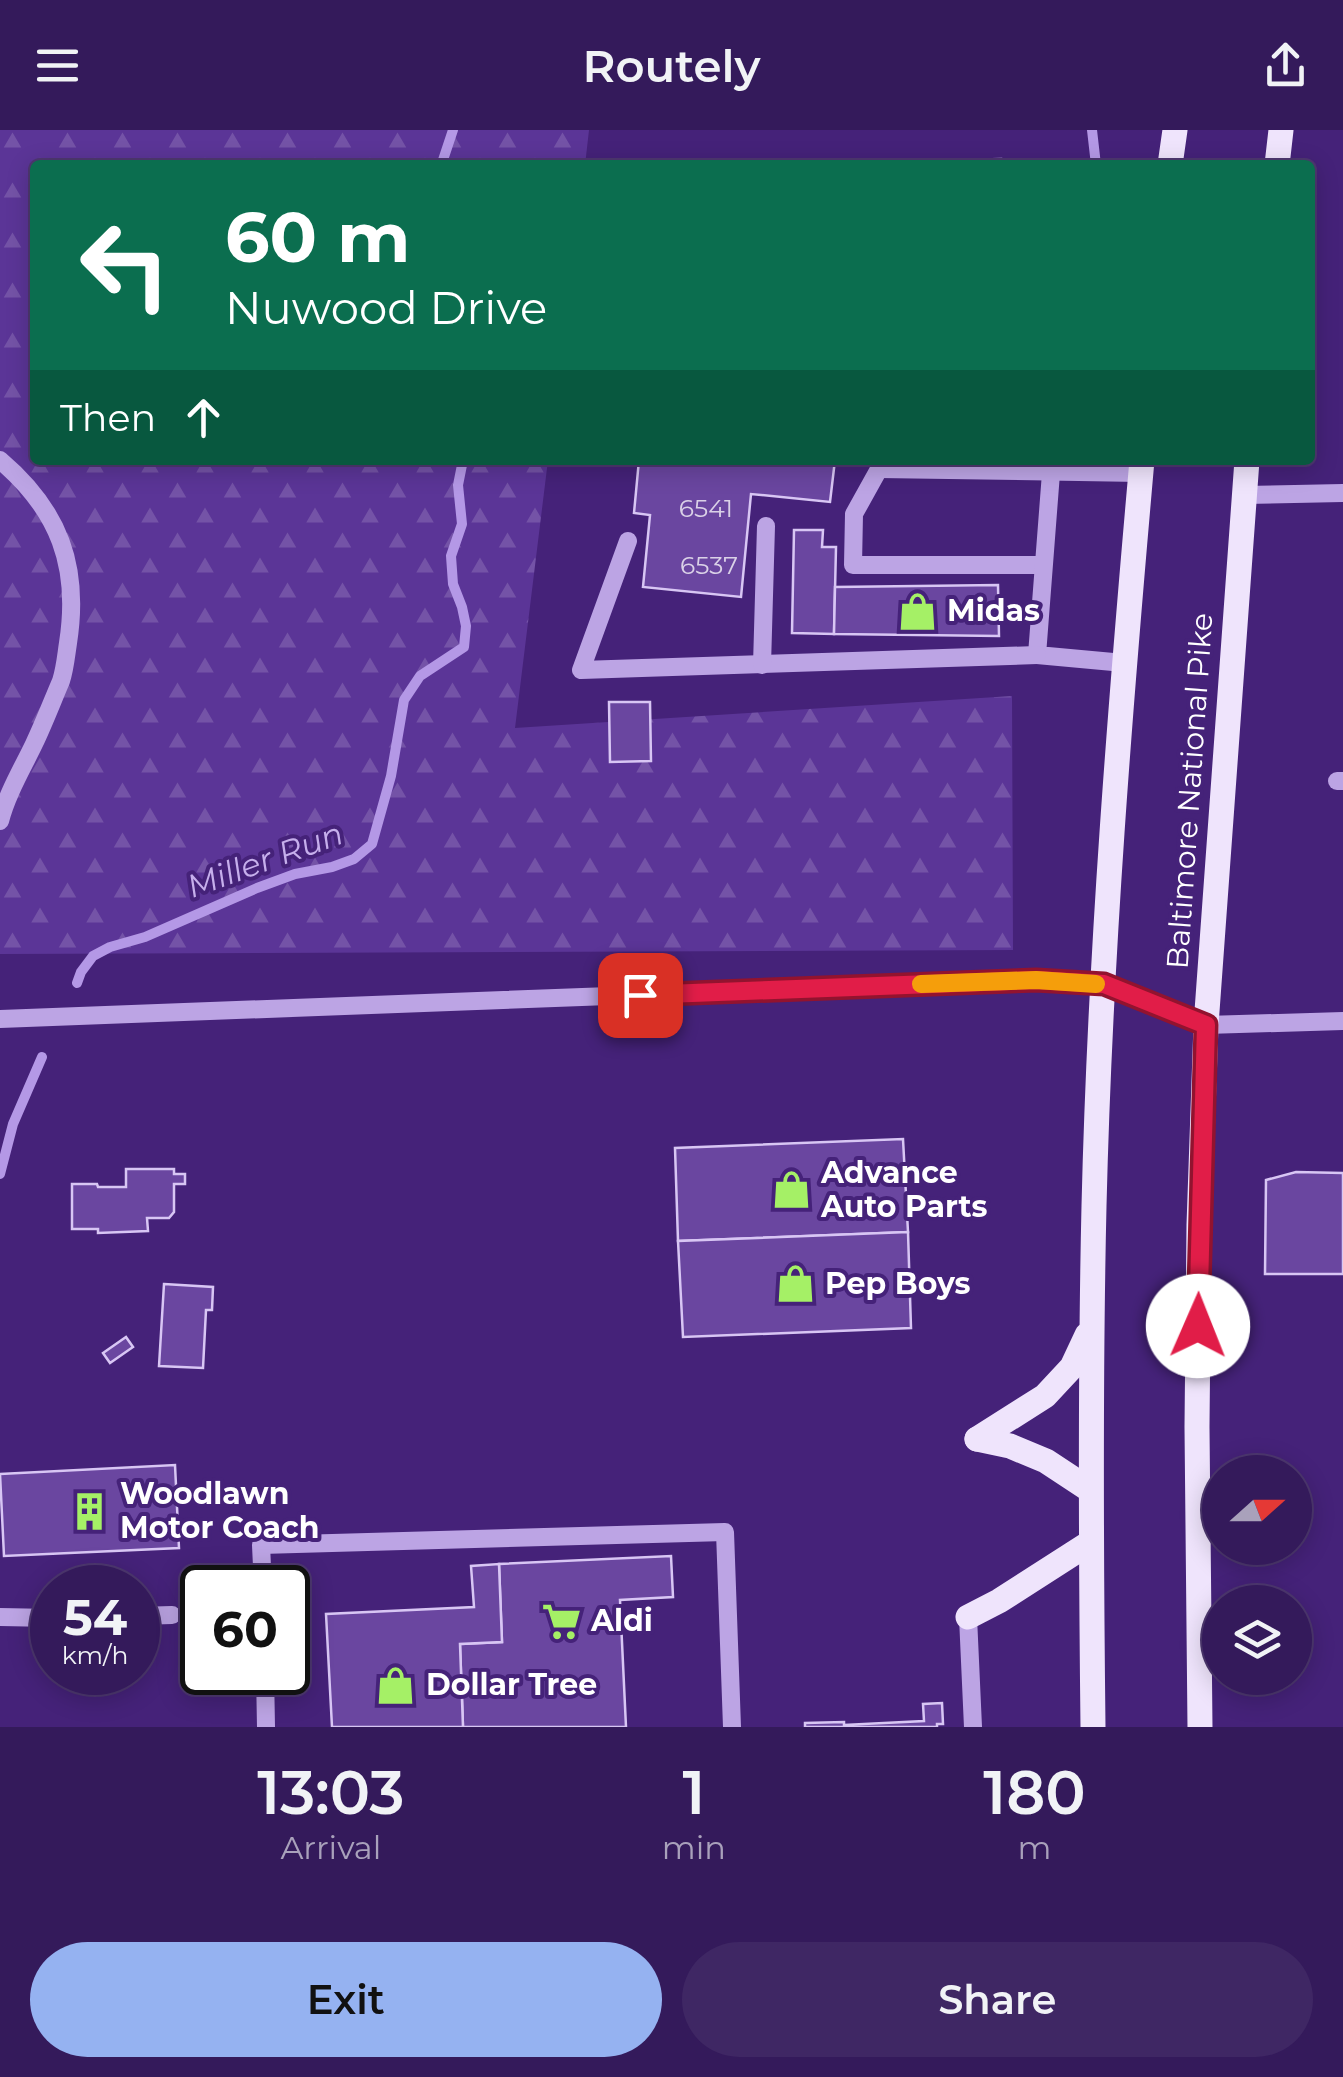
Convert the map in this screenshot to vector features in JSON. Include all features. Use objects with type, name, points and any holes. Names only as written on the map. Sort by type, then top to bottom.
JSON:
[{"type":"main road","points":[[1171,160],[1175,130]]},
{"type":"main road","points":[[1278,160],[1281,130]]},
{"type":"main road","name":"Baltimore National Pike","points":[[1200,1727],[1196,1426],[1206,1025],[1247,465]]},
{"type":"main road","points":[[1093,1727],[1090,1490],[1094,1203],[1124,663],[1141,466]]},
{"type":"main road","points":[[1090,1490],[1046,1462],[1010,1446],[977,1439],[1045,1396],[1072,1367],[1092,1323]]},
{"type":"main road","points":[[968,1617],[1091,1542]]},
{"type":"street","points":[[0,460],[25,481],[53,520],[66,556],[74,610],[63,675],[4,804],[0,821]]},
{"type":"street","points":[[1044,565],[853,565],[854,514],[879,465],[1141,466]]},
{"type":"street","points":[[1037,655],[1051,466]]},
{"type":"street","points":[[1244,496],[1343,494]]},
{"type":"street","points":[[762,665],[766,526]]},
{"type":"street","points":[[628,541],[581,670],[1037,655],[1124,663]]},
{"type":"street","points":[[0,1019],[1036,980],[1104,984],[1206,1025],[1343,1021]]},
{"type":"street","points":[[262,1565],[262,1545],[726,1532],[732,1727]]},
{"type":"street","points":[[160,1615],[172,1615]]},
{"type":"street","points":[[0,1617],[30,1618]]},
{"type":"street","points":[[968,1617],[973,1727]]},
{"type":"street","points":[[265,1695],[266,1727]]},
{"type":"green space","points":[[0,130],[589,130],[586,160],[30,160],[30,465],[547,465],[515,728],[1012,696],[1013,950],[0,954]]},
{"type":"building","points":[[639,465],[834,465],[830,502],[751,494],[741,597],[643,587],[650,515],[634,513]]},
{"type":"building","points":[[1013,465],[1013,467],[961,467]]},
{"type":"building","points":[[794,530],[823,530],[822,547],[836,547],[834,634],[792,633]]},
{"type":"building","name":"Midas","points":[[998,585],[999,636],[834,634],[835,587]]},
{"type":"building","points":[[609,702],[650,702],[651,761],[610,762]]},
{"type":"building","name":"Advance Auto Parts","points":[[903,1139],[908,1232],[678,1241],[675,1148]]},
{"type":"building","points":[[126,1169],[174,1169],[174,1174],[185,1174],[185,1184],[174,1184],[174,1212],[169,1218],[147,1218],[148,1231],[98,1233],[98,1229],[72,1229],[72,1184],[126,1187]]},
{"type":"building","points":[[1296,1172],[1343,1173],[1343,1274],[1265,1274],[1266,1180]]},
{"type":"building","name":"Pep Boys","points":[[908,1232],[911,1328],[683,1337],[678,1241]]},
{"type":"building","points":[[164,1284],[213,1287],[212,1310],[206,1310],[203,1368],[159,1366]]},
{"type":"building","points":[[126,1337],[133,1347],[110,1363],[103,1353]]},
{"type":"building","name":"Woodlawn Motor Coach","points":[[175,1465],[179,1548],[4,1556],[0,1474]]},
{"type":"building","name":"Aldi","points":[[671,1556],[673,1597],[620,1600],[626,1727],[463,1727],[460,1644],[502,1642],[499,1564]]},
{"type":"building","name":"Dollar Tree","points":[[499,1564],[502,1642],[460,1644],[463,1727],[332,1727],[326,1614],[474,1607],[471,1566]]},
{"type":"building","points":[[942,1703],[943,1724],[937,1727],[805,1727],[805,1723],[924,1721],[923,1704]]},
{"type":"waterway","name":"Miller Run","points":[[443,160],[453,130]]},
{"type":"waterway","points":[[1092,130],[1095,160]]},
{"type":"waterway","name":"Miller Run","points":[[77,983],[93,956],[110,947],[145,937],[295,874],[354,859],[372,844],[391,776],[404,700],[420,676],[464,647],[466,626],[453,584],[451,556],[462,524],[458,485],[462,465]]},
{"type":"waterway","name":"Miller Run","points":[[0,1174],[13,1124],[42,1057]]},
{"type":"slow traffic","points":[[921,984],[1036,980],[1096,984]]},
{"type":"place","name":"Midas","points":[[917,611]]},
{"type":"place","name":"Advance Auto Parts","points":[[791,1190]]},
{"type":"place","name":"Pep Boys","points":[[795,1284]]},
{"type":"place","name":"Woodlawn Motor Coach","points":[[90,1511]]},
{"type":"place","name":"Aldi","points":[[561,1621]]},
{"type":"place","name":"Dollar Tree","points":[[396,1685]]},
{"type":"route","points":[[640,995],[1036,980],[1104,984],[1206,1025],[1198,1326]]}]
